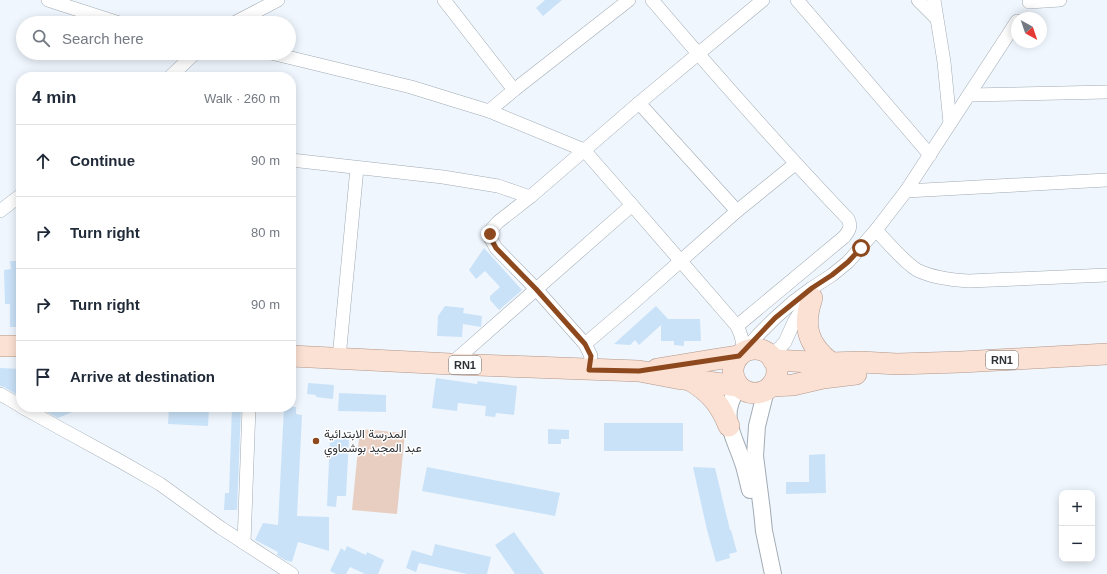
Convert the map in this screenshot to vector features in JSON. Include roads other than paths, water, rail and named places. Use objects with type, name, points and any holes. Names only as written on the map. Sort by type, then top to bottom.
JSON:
[{"type":"main road","points":[[812,298],[808,310],[807,322],[809,334],[814,346],[831,363]]},
{"type":"main road","points":[[0,346],[16,346]]},
{"type":"main road","name":"RN1","points":[[639,371],[741,355],[748,351],[754,350],[761,350],[767,353],[772,359],[831,363],[861,362],[897,364],[1107,354]]},
{"type":"main road","points":[[739,386],[733,374],[733,367],[741,355]]},
{"type":"main road","name":"RN1","points":[[296,356],[639,371],[676,378],[739,386],[744,390],[755,393],[768,388],[823,378],[861,374],[897,364]]},
{"type":"main road","points":[[768,388],[774,380],[776,374],[776,366],[772,359]]},
{"type":"main road","points":[[690,380],[703,388],[714,399],[723,412],[729,426]]},
{"type":"street","points":[[48,0],[98,16]]},
{"type":"street","points":[[247,16],[278,0]]},
{"type":"street","points":[[444,0],[514,90]]},
{"type":"street","points":[[489,111],[629,0]]},
{"type":"street","points":[[652,0],[795,164],[850,222],[849,229],[844,237],[736,326]]},
{"type":"street","points":[[589,370],[591,356],[585,344],[536,289],[496,248],[490,237],[491,230],[498,222],[530,197],[763,0]]},
{"type":"street","points":[[797,0],[930,155]]},
{"type":"street","points":[[918,0],[936,18]]},
{"type":"street","points":[[934,0],[944,62],[950,123]]},
{"type":"street","points":[[1023,12],[1030,1],[1060,0]]},
{"type":"street","points":[[741,355],[775,318],[807,291],[832,275],[848,262],[876,230],[906,191],[1011,30]]},
{"type":"street","points":[[296,59],[410,87],[489,111],[584,150],[736,326],[742,340],[743,348],[741,355]]},
{"type":"street","points":[[175,72],[188,60]]},
{"type":"street","points":[[969,95],[1107,92]]},
{"type":"street","points":[[640,103],[737,211]]},
{"type":"street","points":[[296,161],[443,177],[498,186],[530,197]]},
{"type":"street","points":[[585,344],[737,211],[795,164]]},
{"type":"street","points":[[339,358],[357,168]]},
{"type":"street","points":[[906,191],[1107,180]]},
{"type":"street","points":[[0,211],[16,199]]},
{"type":"street","points":[[451,364],[632,205]]},
{"type":"street","points":[[876,230],[897,252],[917,269],[949,280],[970,281],[1107,275]]},
{"type":"street","points":[[772,359],[785,342],[802,309],[832,275]]},
{"type":"street","points":[[739,386],[731,401],[729,409],[729,426],[744,466],[756,513],[764,531]]},
{"type":"street","points":[[768,388],[757,426],[755,456],[764,531],[773,574]]},
{"type":"street","points":[[0,394],[16,403]]},
{"type":"street","points":[[31,412],[160,484],[244,543],[292,574]]},
{"type":"street","points":[[244,543],[249,412]]},
{"type":"place","name":"المدرسة الابتدائية عبد المجيد بوشماوي","points":[[316,441]]}]
